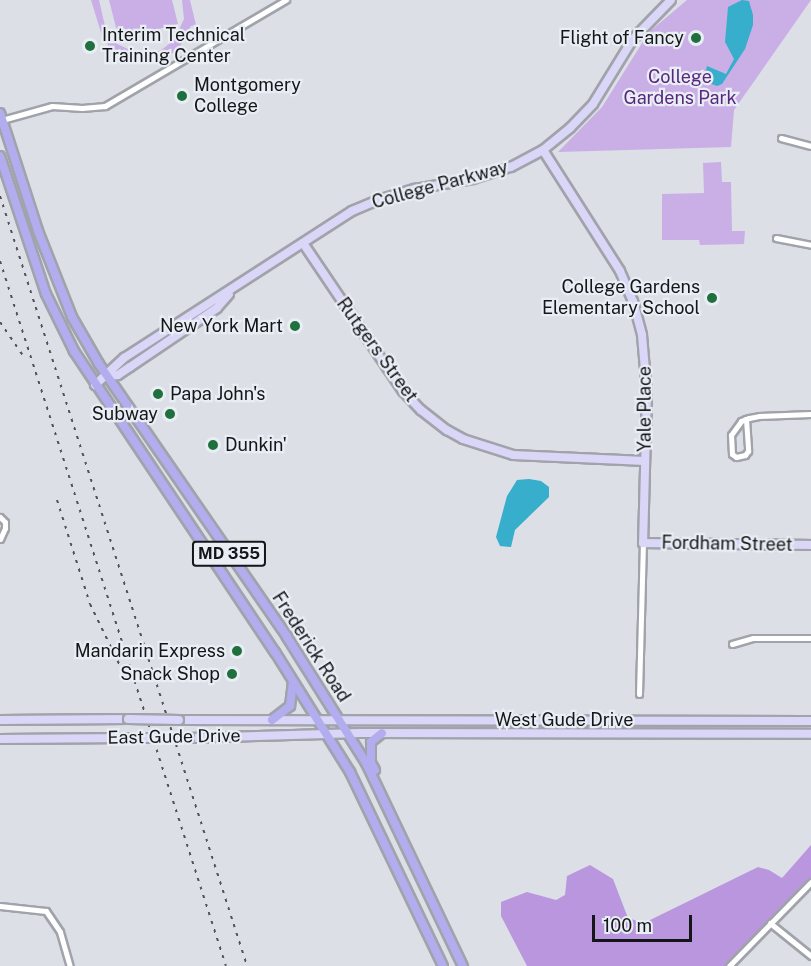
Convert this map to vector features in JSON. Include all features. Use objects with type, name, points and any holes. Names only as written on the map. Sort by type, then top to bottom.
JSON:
[{"type":"main road","name":"Frederick Road","points":[[1,118],[64,302],[106,376],[287,637],[348,734],[377,788],[463,966]]},
{"type":"main road","name":"Frederick Road","points":[[0,156],[14,204],[46,294],[74,351],[327,734],[370,811],[442,966]]},
{"type":"main road","points":[[272,720],[290,706],[293,681]]},
{"type":"main road","points":[[377,788],[376,772],[371,762],[371,744],[373,739],[382,733]]},
{"type":"street","points":[[1,118],[52,106],[82,108],[105,106],[286,0]]},
{"type":"street","name":"College Parkway","points":[[95,385],[106,376],[118,375],[217,308],[231,291],[352,211],[378,200],[415,189],[473,179],[511,167],[543,150],[570,128],[593,104],[633,39],[671,0]]},
{"type":"street","points":[[781,138],[811,146]]},
{"type":"street","name":"Yale Place","points":[[543,150],[607,246],[633,301],[646,364],[639,694]]},
{"type":"street","points":[[776,238],[811,245]]},
{"type":"street","name":"Rutgers Street","points":[[303,243],[403,391],[421,410],[447,430],[480,446],[513,455],[645,461]]},
{"type":"street","points":[[746,419],[748,451],[745,455],[736,457],[732,454],[731,435],[735,427],[746,419],[811,414]]},
{"type":"street","points":[[0,518],[5,522],[0,539]]},
{"type":"street","name":"Fordham Street","points":[[643,543],[811,545]]},
{"type":"street","points":[[732,644],[753,638],[811,638]]},
{"type":"street","name":"East Gude Drive","points":[[0,720],[317,720]]},
{"type":"street","name":"West Gude Drive","points":[[317,720],[811,721]]},
{"type":"street","name":"West Gude Drive","points":[[348,734],[811,734]]},
{"type":"street","name":"East Gude Drive","points":[[0,739],[348,734]]},
{"type":"street","points":[[729,966],[811,882]]},
{"type":"street","points":[[0,906],[46,911],[60,932],[70,966]]},
{"type":"street","points":[[770,923],[811,956]]},
{"type":"green space","points":[[91,0],[99,0],[105,26],[117,44],[137,53],[160,51],[174,40],[184,19],[182,0],[190,0],[196,25],[191,26],[181,45],[173,53],[154,62],[136,62],[112,50],[103,39]]},
{"type":"green space","points":[[109,0],[172,0],[178,24],[119,39]]},
{"type":"green space","name":"College Gardens Park","points":[[687,0],[811,0],[734,110],[731,147],[558,152],[602,107],[649,32]]},
{"type":"green space","points":[[721,162],[722,182],[731,182],[732,231],[745,231],[744,244],[700,245],[699,240],[662,240],[662,194],[704,193],[703,163]]},
{"type":"shaded area","points":[[811,845],[811,882],[729,966],[527,966],[501,916],[501,902],[527,892],[556,900],[565,895],[567,876],[590,865],[613,879],[628,918],[644,923],[758,867],[769,870],[782,878]]},
{"type":"water","points":[[742,0],[749,1],[753,25],[745,49],[722,84],[717,86],[706,82],[704,78],[707,66],[726,74],[734,59],[725,42],[728,7]]},
{"type":"water","points":[[517,480],[541,481],[549,487],[549,497],[515,530],[511,547],[500,546],[496,537],[507,496]]},
{"type":"railway","points":[[0,196],[247,966]]},
{"type":"railway","points":[[0,261],[226,966]]},
{"type":"railway","points":[[0,322],[24,357]]},
{"type":"railway","points":[[57,500],[90,604],[126,678]]},
{"type":"place","name":"Flight of Fancy","points":[[696,38]]},
{"type":"place","name":"Interim Technical Training Center","points":[[90,46]]},
{"type":"place","name":"Montgomery College","points":[[182,96]]},
{"type":"place","name":"College Gardens Elementary School","points":[[712,298]]},
{"type":"place","name":"New York Mart","points":[[295,326]]},
{"type":"place","name":"Papa John's","points":[[158,394]]},
{"type":"place","name":"Subway","points":[[170,414]]},
{"type":"place","name":"Dunkin'","points":[[213,445]]},
{"type":"place","name":"Mandarin Express","points":[[237,651]]},
{"type":"place","name":"Snack Shop","points":[[232,674]]}]
